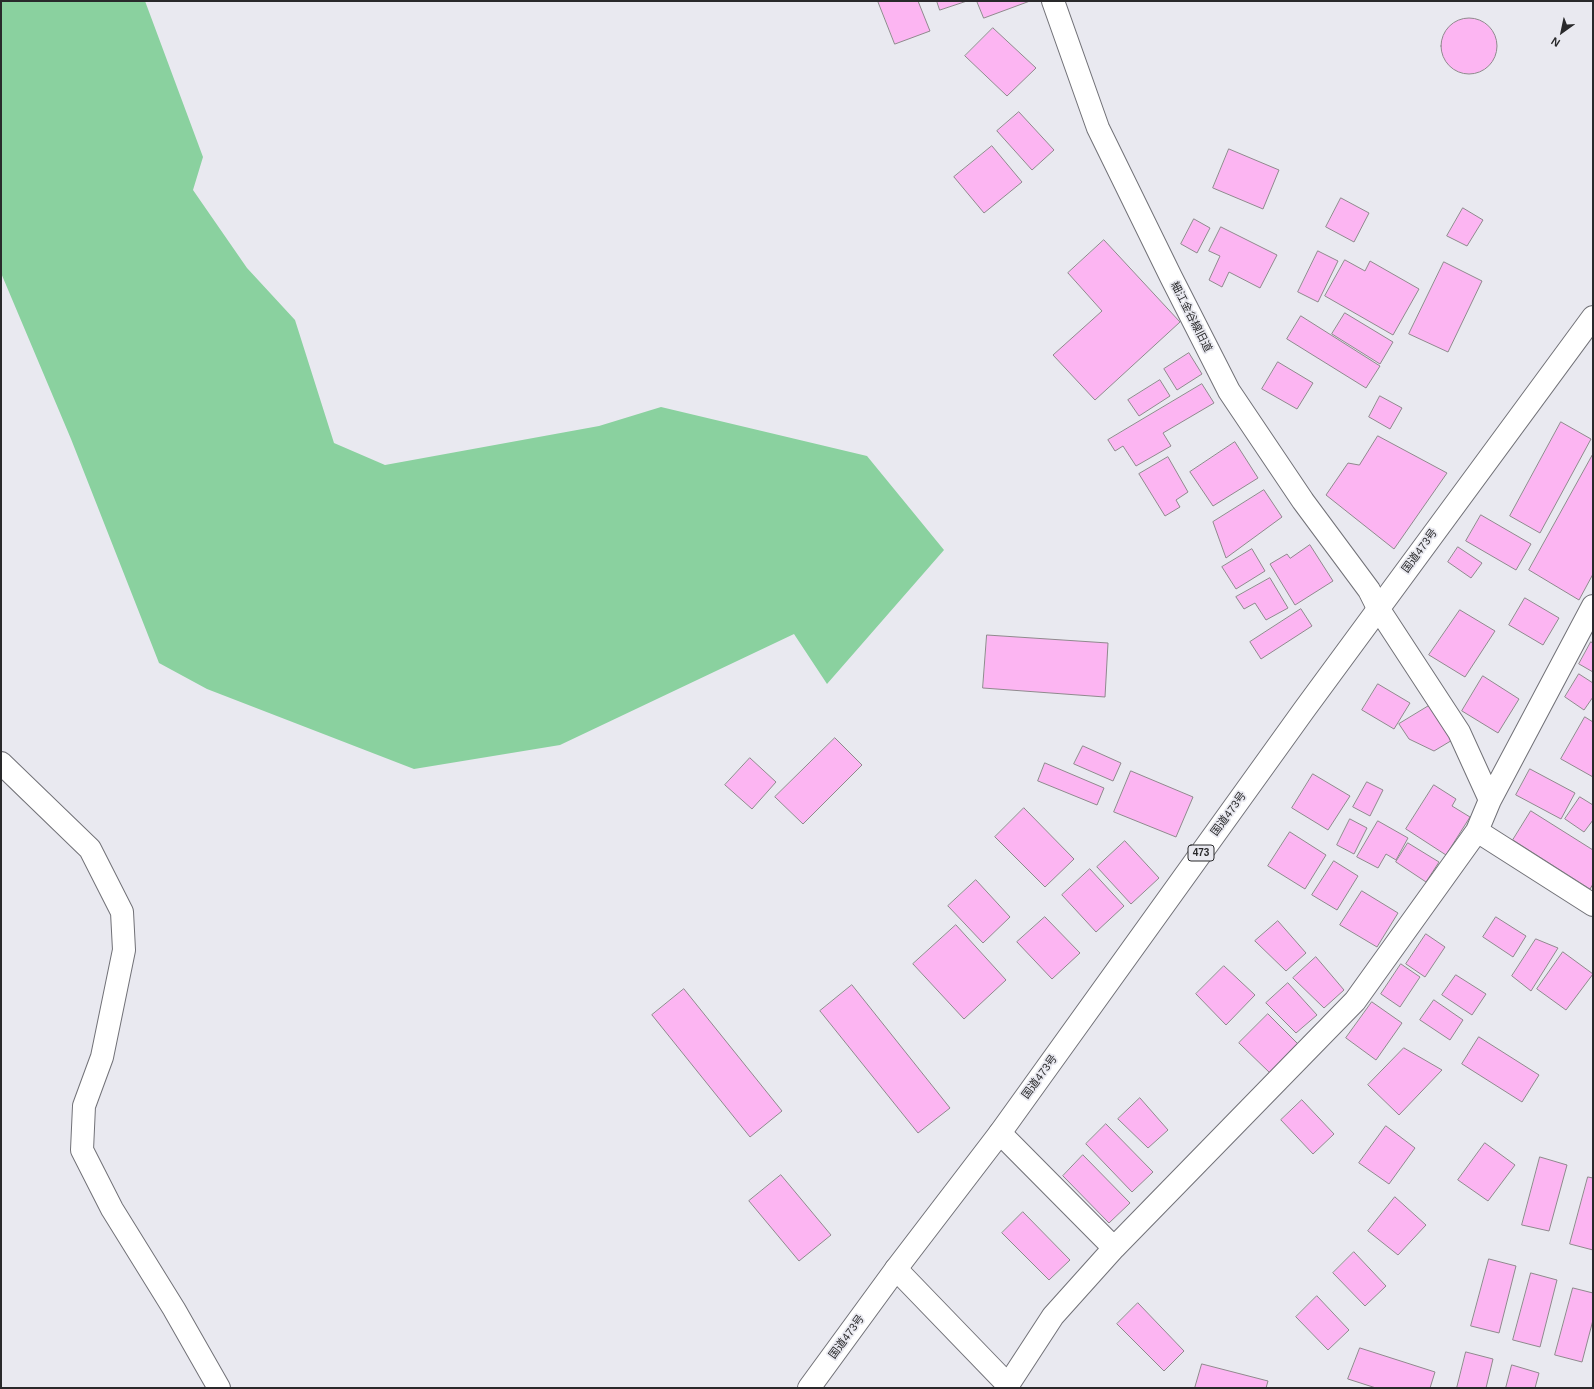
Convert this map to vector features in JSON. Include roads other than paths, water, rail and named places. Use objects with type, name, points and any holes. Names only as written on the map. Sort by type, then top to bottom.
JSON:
[{"type":"main road","name":"細江金谷線旧道","points":[[1053,1],[1098,128],[1229,392],[1303,501],[1369,590],[1378,608],[1459,732],[1490,800]]},
{"type":"main road","name":"国道473号","points":[[809,1388],[896,1269],[1000,1133],[1378,608],[1593,317]]},
{"type":"main road","points":[[896,1269],[1008,1386],[1053,1316],[1114,1248],[1355,1002],[1477,831],[1490,800],[1593,606]]},
{"type":"main road","points":[[1,762],[90,849],[122,912],[124,950],[102,1057],[84,1106],[82,1150],[112,1210],[174,1309],[219,1388]]},
{"type":"main road","points":[[1477,831],[1593,905]]},
{"type":"main road","points":[[1000,1133],[1114,1248]]}]
